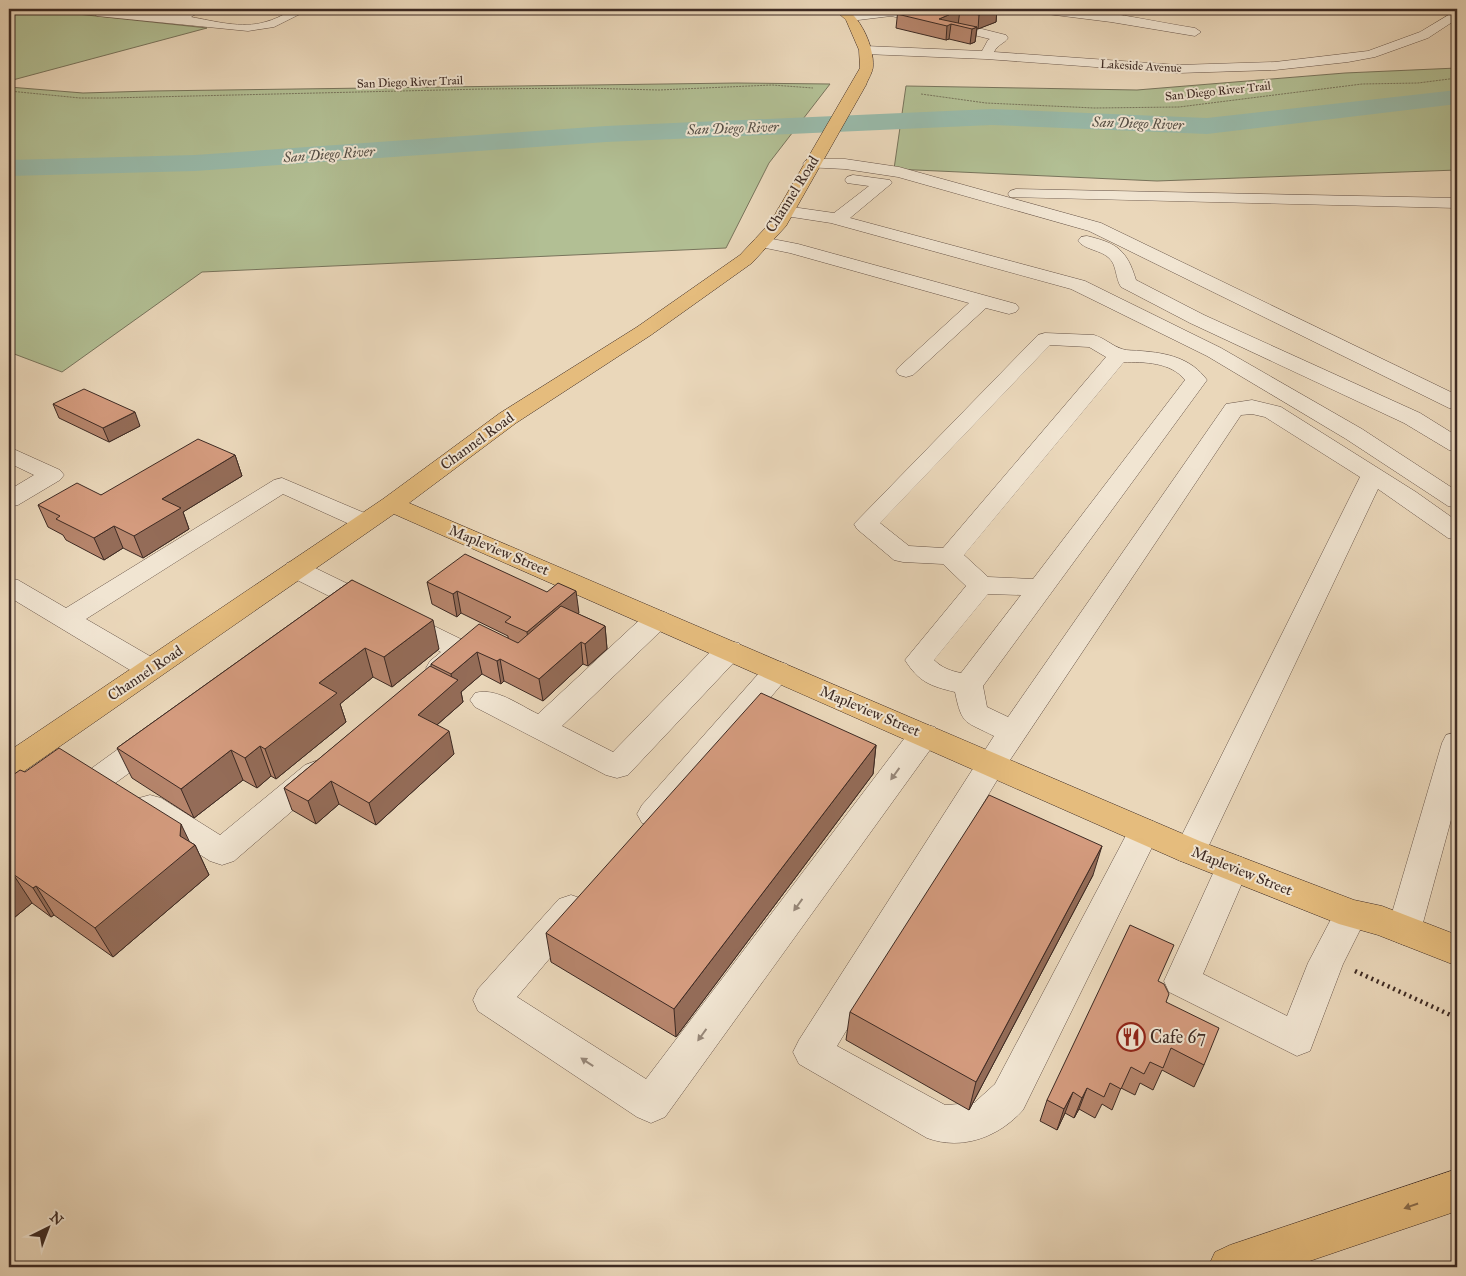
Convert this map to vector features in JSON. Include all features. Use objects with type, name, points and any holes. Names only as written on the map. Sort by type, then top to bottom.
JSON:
[{"type":"main road","points":[[843,11],[865,50]]},
{"type":"main road","name":"Channel Road","points":[[9,766],[392,504],[508,418],[652,326],[746,259],[777,226],[855,91],[867,68],[865,50]]},
{"type":"main road","name":"Mapleview Street","points":[[392,504],[1190,851],[1351,914],[1382,921],[1457,951]]},
{"type":"main road","name":"Mapleview Street","points":[[1351,914],[1383,941],[1457,972]]},
{"type":"main road","points":[[1230,1267],[1457,1190]]},
{"type":"street","points":[[104,9],[97,12],[258,28],[304,9]]},
{"type":"street","points":[[177,19],[202,9]]},
{"type":"street","points":[[1039,9],[1195,32]]},
{"type":"street","points":[[843,11],[884,14],[891,12],[914,17]]},
{"type":"street","name":"Lakeside Avenue","points":[[865,50],[986,55],[1178,69],[1308,63],[1355,57],[1401,44],[1424,35],[1457,14]]},
{"type":"street","points":[[954,26],[1002,38],[992,42],[986,55]]},
{"type":"street","points":[[808,171],[845,164],[884,168],[1109,232],[1457,403]]},
{"type":"street","points":[[808,171],[884,183],[944,198],[1100,245],[1117,255],[1121,261],[1123,273],[1128,283],[1197,319],[1412,418],[1457,445]]},
{"type":"street","points":[[837,219],[884,183]]},
{"type":"street","points":[[977,194],[1457,204]]},
{"type":"street","points":[[785,211],[837,219],[1078,285],[1214,352],[1354,434],[1457,500]]},
{"type":"street","points":[[762,242],[792,248],[1008,308]]},
{"type":"street","points":[[906,371],[982,300]]},
{"type":"street","points":[[1013,732],[974,713],[968,685],[1196,380],[1191,371],[1166,361],[1143,356],[1118,356],[1094,341],[1046,339],[866,524],[902,554],[950,556],[981,585],[1040,588]]},
{"type":"street","points":[[950,556],[1118,356]]},
{"type":"street","points":[[1144,830],[1009,1097],[997,1111],[979,1121],[960,1125],[941,1124],[812,1052],[991,764],[1234,410],[1252,407],[1273,412],[1408,497],[1457,533]]},
{"type":"street","points":[[9,454],[52,475],[9,500]]},
{"type":"street","points":[[1190,851],[1373,475]]},
{"type":"street","points":[[66,620],[282,485],[365,522]]},
{"type":"street","points":[[296,569],[461,651],[423,682]]},
{"type":"street","points":[[968,685],[935,677],[924,670],[919,660],[981,585]]},
{"type":"street","points":[[9,586],[150,669]]},
{"type":"street","points":[[325,613],[349,596]]},
{"type":"street","points":[[541,728],[657,619]]},
{"type":"street","points":[[485,700],[617,767],[729,650]]},
{"type":"street","points":[[634,836],[777,671]]},
{"type":"street","points":[[103,776],[174,724]]},
{"type":"street","points":[[589,888],[491,1000],[651,1104],[924,735]]},
{"type":"street","points":[[46,740],[222,852],[334,758]]},
{"type":"street","points":[[1404,930],[1457,743]]},
{"type":"street","points":[[1232,867],[1182,981],[1296,1040],[1327,959],[1351,914]]},
{"type":"path","points":[[1453,56],[1457,54]]},
{"type":"path","name":"San Diego River Trail","points":[[921,94],[986,103],[1094,108],[1179,107],[1362,84],[1418,83],[1457,78]]},
{"type":"path","name":"San Diego River Trail","points":[[9,91],[80,98],[110,98],[483,89],[581,88],[659,90],[772,86],[813,88]]},
{"type":"path","points":[[1327,959],[1457,1018]]},
{"type":"green space","points":[[9,9],[47,14],[68,13],[207,28],[9,81]]},
{"type":"green space","points":[[1457,68],[1457,170],[1157,181],[894,169],[906,86],[1137,90],[1345,73]]},
{"type":"green space","points":[[737,83],[830,84],[769,163],[726,248],[202,272],[62,372],[9,352],[9,87],[83,93]]},
{"type":"building","points":[[898,9],[995,9],[979,15],[960,10],[939,19],[977,27],[972,29],[951,24],[947,26],[897,14],[905,11]]},
{"type":"building","points":[[84,389],[135,412],[103,428],[53,404]]},
{"type":"building","points":[[198,439],[235,455],[162,499],[181,508],[134,536],[114,526],[94,538],[56,519],[60,516],[38,505],[77,483],[101,495]]},
{"type":"building","points":[[465,554],[547,592],[558,583],[576,591],[527,632],[505,622],[511,617],[457,591],[453,594],[427,582]]},
{"type":"building","points":[[352,580],[433,620],[384,657],[365,648],[319,683],[337,693],[265,749],[260,746],[245,758],[231,750],[181,789],[117,748]]},
{"type":"building","points":[[561,606],[605,626],[585,644],[581,642],[539,679],[500,659],[497,661],[477,652],[451,674],[431,664],[479,624],[518,643]]},
{"type":"building","points":[[430,666],[458,680],[418,715],[449,731],[369,803],[331,781],[308,801],[284,788]]},
{"type":"building","points":[[761,693],[876,745],[674,1009],[546,933]]},
{"type":"building","points":[[59,748],[181,824],[180,836],[195,845],[95,928],[36,886],[33,888],[13,874],[9,877],[9,778],[20,770],[25,772]]},
{"type":"building","points":[[989,795],[1102,846],[976,1082],[850,1012]]},
{"type":"building","name":"Cafe 67","points":[[1130,925],[1174,945],[1158,981],[1164,984],[1169,994],[1166,1002],[1219,1028],[1204,1065],[1171,1048],[1163,1068],[1150,1062],[1144,1074],[1131,1067],[1121,1089],[1110,1083],[1104,1097],[1087,1088],[1082,1098],[1073,1092],[1064,1109],[1047,1100]]},
{"type":"waterway","name":"San Diego River","points":[[9,168],[195,163],[606,134],[992,117],[1207,126],[1457,97]]},
{"type":"place","name":"Cafe 67","points":[[1131,1037]]}]
